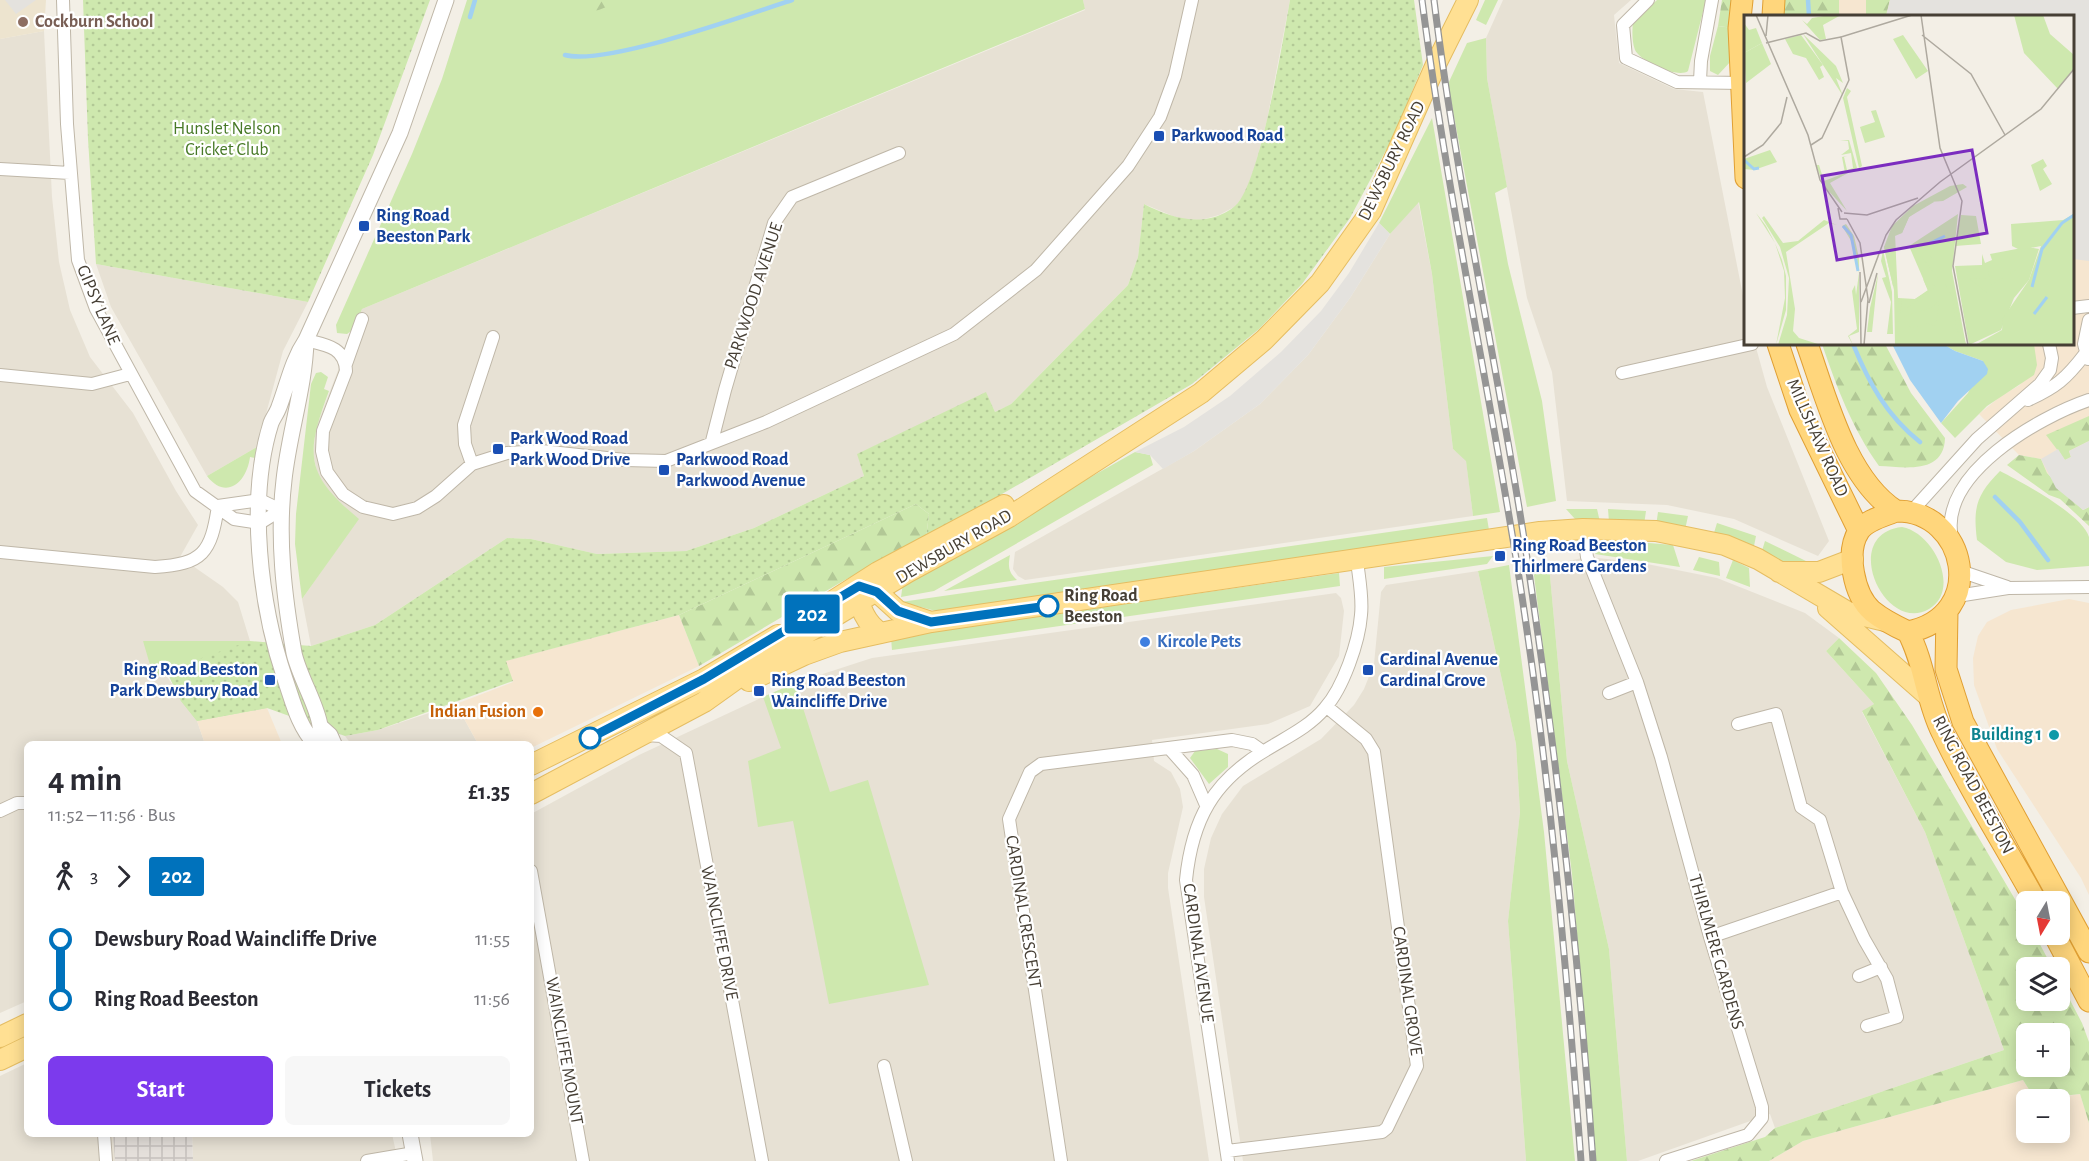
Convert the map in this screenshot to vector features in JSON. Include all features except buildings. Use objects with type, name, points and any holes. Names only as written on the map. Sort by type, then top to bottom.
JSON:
[{"type":"highway","points":[[1742,0],[1739,28],[1744,130]]},
{"type":"highway","points":[[1773,15],[1774,0]]},
{"type":"highway","name":"MILLSHAW ROAD","points":[[1778,345],[1811,435],[1859,531]]},
{"type":"highway","name":"MILLSHAW ROAD","points":[[1807,345],[1858,474],[1882,502],[1904,511]]},
{"type":"highway","points":[[1904,511],[1930,520],[1944,533],[1954,548],[1960,571],[1952,604],[1935,624],[1908,632],[1885,621],[1869,609],[1855,577],[1854,544],[1859,531],[1871,522],[1904,511]]},
{"type":"highway","name":"RING ROAD BEESTON","points":[[1952,604],[1946,669],[1963,722],[2089,952]]},
{"type":"highway","name":"RING ROAD BEESTON","points":[[1908,632],[1919,654],[1928,695],[1941,731],[2030,891]]},
{"type":"highway","points":[[2060,945],[2089,1001]]},
{"type":"main road","name":"DEWSBURY ROAD","points":[[534,792],[704,702],[767,657],[865,594],[878,572],[954,530],[1095,460],[1201,393],[1264,340],[1320,283],[1371,211],[1438,60],[1468,0]]},
{"type":"main road","points":[[704,702],[804,655],[853,638],[931,622],[1357,561],[1540,532],[1583,529],[1656,531],[1716,543],[1758,559],[1776,572],[1848,612],[1885,621]]},
{"type":"main road","points":[[1776,572],[1819,572],[1853,558]]},
{"type":"main road","name":"DEWSBURY ROAD","points":[[534,764],[704,679],[865,594]]},
{"type":"main road","points":[[865,594],[898,611],[931,622]]},
{"type":"main road","points":[[865,594],[873,628],[881,633]]},
{"type":"main road","points":[[1818,596],[1831,612],[1928,695]]},
{"type":"main road","points":[[0,1036],[24,1025]]},
{"type":"main road","points":[[0,1059],[24,1048]]},
{"type":"street","name":"GIPSY LANE","points":[[63,0],[70,172],[78,260],[96,309],[195,491],[234,519],[260,523]]},
{"type":"street","points":[[313,741],[302,729],[277,657],[261,576],[260,500],[272,422],[279,410],[294,358],[306,340],[400,133],[446,0]]},
{"type":"street","points":[[362,319],[346,364],[346,371],[323,431],[322,451],[327,472],[343,494],[363,507],[393,514],[417,507],[435,496],[472,464],[507,453],[542,451],[625,460],[666,461],[712,441],[766,422],[954,334],[1036,270],[1128,166],[1160,117],[1175,76],[1192,0]]},
{"type":"street","points":[[1648,0],[1623,25],[1626,58],[1677,82],[1742,83]]},
{"type":"street","points":[[1700,81],[1701,61],[1712,0]]},
{"type":"street","name":"PARKWOOD AVENUE","points":[[712,441],[724,390],[774,223],[792,197],[899,153]]},
{"type":"street","points":[[0,169],[70,172]]},
{"type":"street","points":[[2074,308],[2089,306]]},
{"type":"street","points":[[2013,407],[2053,390],[2066,379],[2086,353],[2089,320]]},
{"type":"street","points":[[2074,336],[2086,353]]},
{"type":"street","points":[[472,464],[465,444],[464,425],[493,337]]},
{"type":"street","points":[[306,340],[331,346],[342,354],[346,364]]},
{"type":"street","points":[[306,340],[305,364],[300,382],[281,510],[281,553],[295,654],[320,726],[330,735],[333,741]]},
{"type":"street","points":[[1622,373],[1748,345]]},
{"type":"street","points":[[1904,511],[1962,454],[2040,384],[2050,370],[2052,358],[2049,345]]},
{"type":"street","points":[[0,375],[92,384],[130,374]]},
{"type":"street","points":[[1954,548],[1949,527],[1957,500],[1990,458],[2015,437],[2049,416],[2089,400]]},
{"type":"street","points":[[0,552],[155,567],[178,565],[200,556],[214,537],[218,506],[260,500],[281,510]]},
{"type":"street","points":[[260,523],[281,510]]},
{"type":"street","name":"THIRLMERE GARDENS","points":[[1583,529],[1587,557],[1637,682],[1710,937],[1762,1107],[1762,1118],[1748,1135],[1666,1161]]},
{"type":"street","name":"CARDINAL AVENUE","points":[[1228,1156],[1186,880],[1193,834],[1206,805],[1227,779],[1263,751],[1307,726],[1327,707],[1349,666],[1361,616],[1357,561]]},
{"type":"street","points":[[1960,571],[2008,588]]},
{"type":"street","points":[[1952,604],[2008,588],[2089,587]]},
{"type":"street","points":[[1609,693],[1637,682]]},
{"type":"street","name":"CARDINAL GROVE","points":[[1228,1156],[1382,1132],[1387,1128],[1416,1073],[1374,752],[1366,740],[1327,707]]},
{"type":"street","points":[[1738,724],[1776,714],[1801,807],[1820,820],[1842,892],[1887,979],[1897,1017],[1867,1026]]},
{"type":"street","points":[[317,741],[320,726]]},
{"type":"street","name":"WAINCLIFFE DRIVE","points":[[642,735],[661,736],[686,753],[762,1161]]},
{"type":"street","name":"CARDINAL CRESCENT","points":[[1061,1161],[1010,814],[1030,772],[1041,764],[1232,740],[1252,744],[1263,751]]},
{"type":"street","points":[[1169,748],[1193,775],[1206,805]]},
{"type":"street","points":[[0,811],[17,803],[24,803]]},
{"type":"street","name":"WAINCLIFFE MOUNT","points":[[534,887],[584,1161]]},
{"type":"street","points":[[1710,937],[1842,892]]},
{"type":"street","points":[[1859,976],[1881,967]]},
{"type":"street","points":[[884,1066],[906,1161]]},
{"type":"street","points":[[104,1137],[106,1161]]},
{"type":"street","points":[[367,1161],[415,1157],[411,1137]]},
{"type":"shaded area","name":"Cockburn School","points":[[0,0],[46,0],[44,31],[0,39]]},
{"type":"shaded area","points":[[5,0],[36,0],[16,14]]},
{"type":"shaded area","points":[[1083,0],[1290,0],[1267,120],[1250,186],[1236,206],[1219,215],[1201,220],[1180,219],[1144,204],[1138,257],[1128,285],[1011,404],[995,412],[986,393],[858,454],[864,476],[754,528],[686,551],[597,554],[531,539],[507,538],[375,625],[311,646],[302,599],[358,519],[329,494],[318,476],[313,454],[316,427],[362,309],[1085,10]]},
{"type":"shaded area","points":[[1503,0],[1631,0],[1614,15],[1619,63],[1674,89],[1703,92],[1744,301],[1744,345],[1755,345],[1767,387],[1829,541],[1818,556],[1734,519],[1667,505],[1567,501],[1552,372],[1527,298],[1487,78],[1486,38]]},
{"type":"shaded area","points":[[1839,0],[2089,0],[2089,507],[2047,473],[2041,459],[2019,455],[1979,414],[2001,396],[2020,385],[2034,345],[2074,345],[2074,15],[1839,15]]},
{"type":"shaded area","points":[[1890,0],[2089,0],[2089,261],[2074,259],[2074,15],[1886,15]]},
{"type":"shaded area","points":[[44,31],[52,197],[59,262],[70,310],[90,357],[133,413],[176,491],[198,525],[180,557],[223,587],[238,602],[250,641],[143,641],[197,721],[204,741],[24,741],[24,1002],[0,1013],[0,39]]},
{"type":"shaded area","points":[[1418,201],[1432,274],[1453,449],[1466,460],[1473,516],[1025,580],[1018,576],[1013,569],[1015,552],[1194,451],[1260,404],[1308,355],[1350,298],[1390,234]]},
{"type":"shaded area","points":[[1379,223],[1390,234],[1350,298],[1308,355],[1260,404],[1194,451],[1163,469],[1150,455],[1135,452],[1184,427],[1230,396],[1281,352],[1321,311],[1349,273]]},
{"type":"shaded area","points":[[96,264],[308,302],[283,351],[257,447],[207,476],[111,307]]},
{"type":"shaded area","points":[[2089,441],[2089,507],[2083,510],[2056,488],[2041,459],[2058,449],[2065,460],[2071,457],[2069,451]]},
{"type":"shaded area","points":[[1587,557],[1637,562],[1717,578],[1805,613],[1839,638],[1826,651],[1874,704],[1862,712],[1925,832],[2004,1050],[1775,1128],[1770,1114],[1638,1161],[1627,1161],[1609,949],[1567,761],[1549,565]]},
{"type":"shaded area","points":[[1478,571],[1516,744],[1520,812],[1508,921],[1526,1161],[1243,1161],[1204,897],[1204,869],[1211,838],[1222,814],[1243,786],[1321,739],[1354,705],[1364,689],[1374,664],[1381,592],[1386,585]]},
{"type":"shaded area","points":[[1336,593],[1341,598],[1344,611],[1339,656],[1310,706],[1268,724],[1152,740],[1154,761],[1171,772],[1180,789],[1183,807],[1168,873],[1168,888],[1209,1161],[433,1161],[430,1137],[534,1137],[534,812],[639,755],[763,697],[795,683],[872,658]]},
{"type":"shaded area","points":[[2069,599],[2089,603],[2089,895],[2081,878],[1997,749],[1974,685],[1973,658],[1978,636],[1987,622],[2011,610]]},
{"type":"shaded area","points":[[679,615],[699,666],[534,747],[534,741],[476,741],[456,704],[513,682],[505,661]]},
{"type":"shaded area","points":[[456,704],[476,741],[349,741],[345,736],[378,730]]},
{"type":"shaded area","points":[[267,708],[281,741],[204,741],[197,721]]},
{"type":"shaded area","points":[[24,1064],[24,1137],[113,1137],[115,1161],[0,1161],[0,1076]]},
{"type":"shaded area","points":[[2023,1080],[2029,1089],[2016,1089],[2016,1143],[2070,1143],[2070,1096],[2080,1094],[2089,1123],[2089,1161],[1769,1161],[1803,1141]]},
{"type":"shaded area","points":[[113,1137],[192,1137],[193,1161],[115,1161]]},
{"type":"shaded area","points":[[192,1137],[393,1137],[398,1161],[193,1161]]},
{"type":"green space","name":"Hunslet Nelson Cricket Club","points":[[83,0],[430,0],[373,155],[308,302],[96,264],[88,139]]},
{"type":"green space","points":[[467,0],[1083,0],[1085,9],[362,309],[354,329],[347,334],[337,333],[336,325],[412,154],[442,79]]},
{"type":"green space","points":[[587,0],[624,0],[586,15]]},
{"type":"green space","points":[[1290,0],[1414,0],[1423,65],[1394,135],[1350,218],[1302,284],[1259,329],[1192,384],[926,538],[929,514],[916,504],[679,615],[506,661],[513,681],[378,730],[345,736],[267,708],[197,721],[181,701],[169,676],[153,675],[250,641],[311,646],[375,625],[507,538],[531,539],[597,554],[686,551],[754,528],[864,476],[857,454],[986,392],[995,412],[1011,404],[1128,285],[1138,257],[1144,204],[1178,217],[1213,218],[1235,206],[1244,193],[1262,142]]},
{"type":"green space","points":[[1485,0],[1498,0],[1486,25],[1476,20]]},
{"type":"green space","points":[[1657,0],[1706,0],[1688,71],[1683,73],[1660,68],[1644,59],[1635,50],[1632,36],[1633,22]]},
{"type":"green space","points":[[1722,0],[1733,0],[1733,28],[1718,26]]},
{"type":"green space","points":[[1781,0],[1839,0],[1839,15],[1780,15]]},
{"type":"green space","points":[[1866,0],[1890,0],[1886,15],[1866,15]]},
{"type":"green space","points":[[1718,26],[1733,28],[1732,60],[1718,75],[1710,71],[1710,56]]},
{"type":"green space","points":[[1486,38],[1487,78],[1507,187],[1495,193],[1508,264],[1542,401],[1556,501],[1527,507],[1448,84],[1467,43]]},
{"type":"green space","points":[[1432,118],[1500,512],[1473,516],[1466,461],[1453,449],[1432,274],[1419,202],[1390,234],[1379,223]]},
{"type":"green space","points":[[1822,345],[1886,345],[1911,393],[1945,438],[1943,450],[1938,458],[1921,466],[1879,466],[1861,437],[1833,376]]},
{"type":"green space","points":[[1945,345],[2034,345],[2037,365],[2034,375],[1987,406],[1955,438],[1941,423],[1968,393],[1983,361]]},
{"type":"green space","points":[[321,372],[328,377],[324,389],[329,391],[316,432],[315,462],[319,476],[328,489],[359,519],[302,599],[295,544],[296,514],[311,384],[316,373]]},
{"type":"green space","points":[[2089,416],[2089,441],[2069,451],[2071,457],[2065,460],[2046,435]]},
{"type":"green space","points":[[257,447],[255,458],[250,457],[245,474],[234,485],[228,488],[221,487],[207,476]]},
{"type":"green space","points":[[1135,452],[1150,455],[1153,465],[934,591],[901,597],[903,583]]},
{"type":"green space","points":[[2019,455],[2041,459],[2047,473],[2083,510],[2089,507],[2089,526],[2060,499],[2049,495],[2007,465]]},
{"type":"green space","points":[[2000,471],[2064,509],[2084,528],[2089,537],[2089,566],[2037,570],[2006,562],[1977,540],[1978,502],[1986,487]]},
{"type":"green space","points":[[916,504],[929,514],[926,538],[843,581],[699,666],[679,615]]},
{"type":"green space","points":[[1566,509],[1597,509],[1600,522],[1575,519]]},
{"type":"green space","points":[[1608,509],[1646,511],[1644,525],[1609,522]]},
{"type":"green space","points":[[1658,512],[1688,516],[1685,530],[1656,526]]},
{"type":"green space","points":[[1487,518],[1489,530],[936,611],[901,602]]},
{"type":"green space","points":[[1717,523],[1756,536],[1753,551],[1713,536]]},
{"type":"green space","points":[[1902,527],[1925,540],[1940,564],[1943,577],[1943,589],[1938,601],[1929,609],[1912,613],[1897,608],[1884,596],[1875,580],[1871,563],[1873,546],[1883,534]]},
{"type":"green space","points":[[1612,540],[1673,545],[1680,567],[1595,554],[1602,544]]},
{"type":"green space","points":[[1765,541],[1808,562],[1792,561],[1780,566],[1761,554]]},
{"type":"green space","points":[[1010,555],[1009,569],[1017,580],[944,591]]},
{"type":"green space","points":[[1493,556],[1487,564],[1384,579],[1384,567]]},
{"type":"green space","points":[[1699,557],[1719,562],[1720,576],[1693,570]]},
{"type":"green space","points":[[1532,560],[1549,565],[1567,761],[1609,949],[1627,1161],[1596,1161],[1572,874]]},
{"type":"green space","points":[[1733,560],[1749,568],[1750,587],[1726,578]]},
{"type":"green space","points":[[1509,565],[1544,832],[1575,1161],[1526,1161],[1508,921],[1520,812],[1516,744],[1478,571]]},
{"type":"green space","points":[[1339,573],[1340,586],[892,650],[891,638]]},
{"type":"green space","points":[[1839,638],[1876,673],[1912,725],[2016,901],[2016,945],[2040,945],[2047,957],[2016,957],[2016,1011],[2070,1011],[2070,1000],[2082,1023],[2089,1042],[2089,1123],[2080,1094],[2070,1095],[2070,1089],[2029,1089],[2023,1080],[1803,1141],[1769,1161],[1691,1161],[1765,1137],[1775,1128],[2004,1050],[1925,832],[1862,711],[1874,704],[1826,651]]},
{"type":"green space","points":[[143,641],[250,641],[267,708],[197,721],[181,701],[169,676],[153,675]]},
{"type":"green space","points":[[795,683],[830,792],[868,780],[929,985],[829,1004],[793,821],[758,827],[748,761],[781,748],[763,697]]},
{"type":"green space","points":[[1217,749],[1228,754],[1228,767],[1209,784],[1190,758],[1195,751]]},
{"type":"water","points":[[1892,345],[1945,345],[1983,361],[1988,369],[1987,374],[1958,401],[1941,423],[1910,380]]},
{"type":"waterway","points":[[470,17],[475,0]]},
{"type":"waterway","points":[[565,55],[584,56],[611,53],[643,46],[711,27],[792,0]]},
{"type":"waterway","points":[[1808,0],[1809,15]]},
{"type":"waterway","points":[[1853,345],[1880,398],[1897,421],[1920,442]]},
{"type":"waterway","points":[[1995,497],[2020,522],[2048,560]]},
{"type":"railway","points":[[1422,0],[1454,210],[1516,558],[1538,708],[1555,859],[1581,1161]]},
{"type":"railway","points":[[1434,0],[1454,140],[1516,488],[1538,633],[1566,859],[1593,1161]]},
{"type":"bus line","name":"202","points":[[590,738],[704,679],[859,586],[877,592],[898,611],[931,622],[1048,606]]},
{"type":"place","name":"Cockburn School","points":[[23,22]]},
{"type":"place","name":"Parkwood Road","points":[[1159,136]]},
{"type":"place","name":"Ring Road Beeston Park","points":[[364,226]]},
{"type":"place","name":"Park Wood Road Park Wood Drive","points":[[498,449]]},
{"type":"place","name":"Parkwood Road Parkwood Avenue","points":[[664,470]]},
{"type":"place","name":"Ring Road Beeston Thirlmere Gardens","points":[[1500,556]]},
{"type":"place","name":"Ring Road Beeston","points":[[1048,606]]},
{"type":"place","name":"Kircole Pets","points":[[1145,642]]},
{"type":"place","name":"Cardinal Avenue Cardinal Grove","points":[[1368,670]]},
{"type":"place","name":"Ring Road Beeston Park Dewsbury Road","points":[[270,680]]},
{"type":"place","name":"Ring Road Beeston Waincliffe Drive","points":[[759,691]]},
{"type":"place","name":"Indian Fusion","points":[[538,712]]},
{"type":"place","name":"Building 1","points":[[2054,735]]}]
